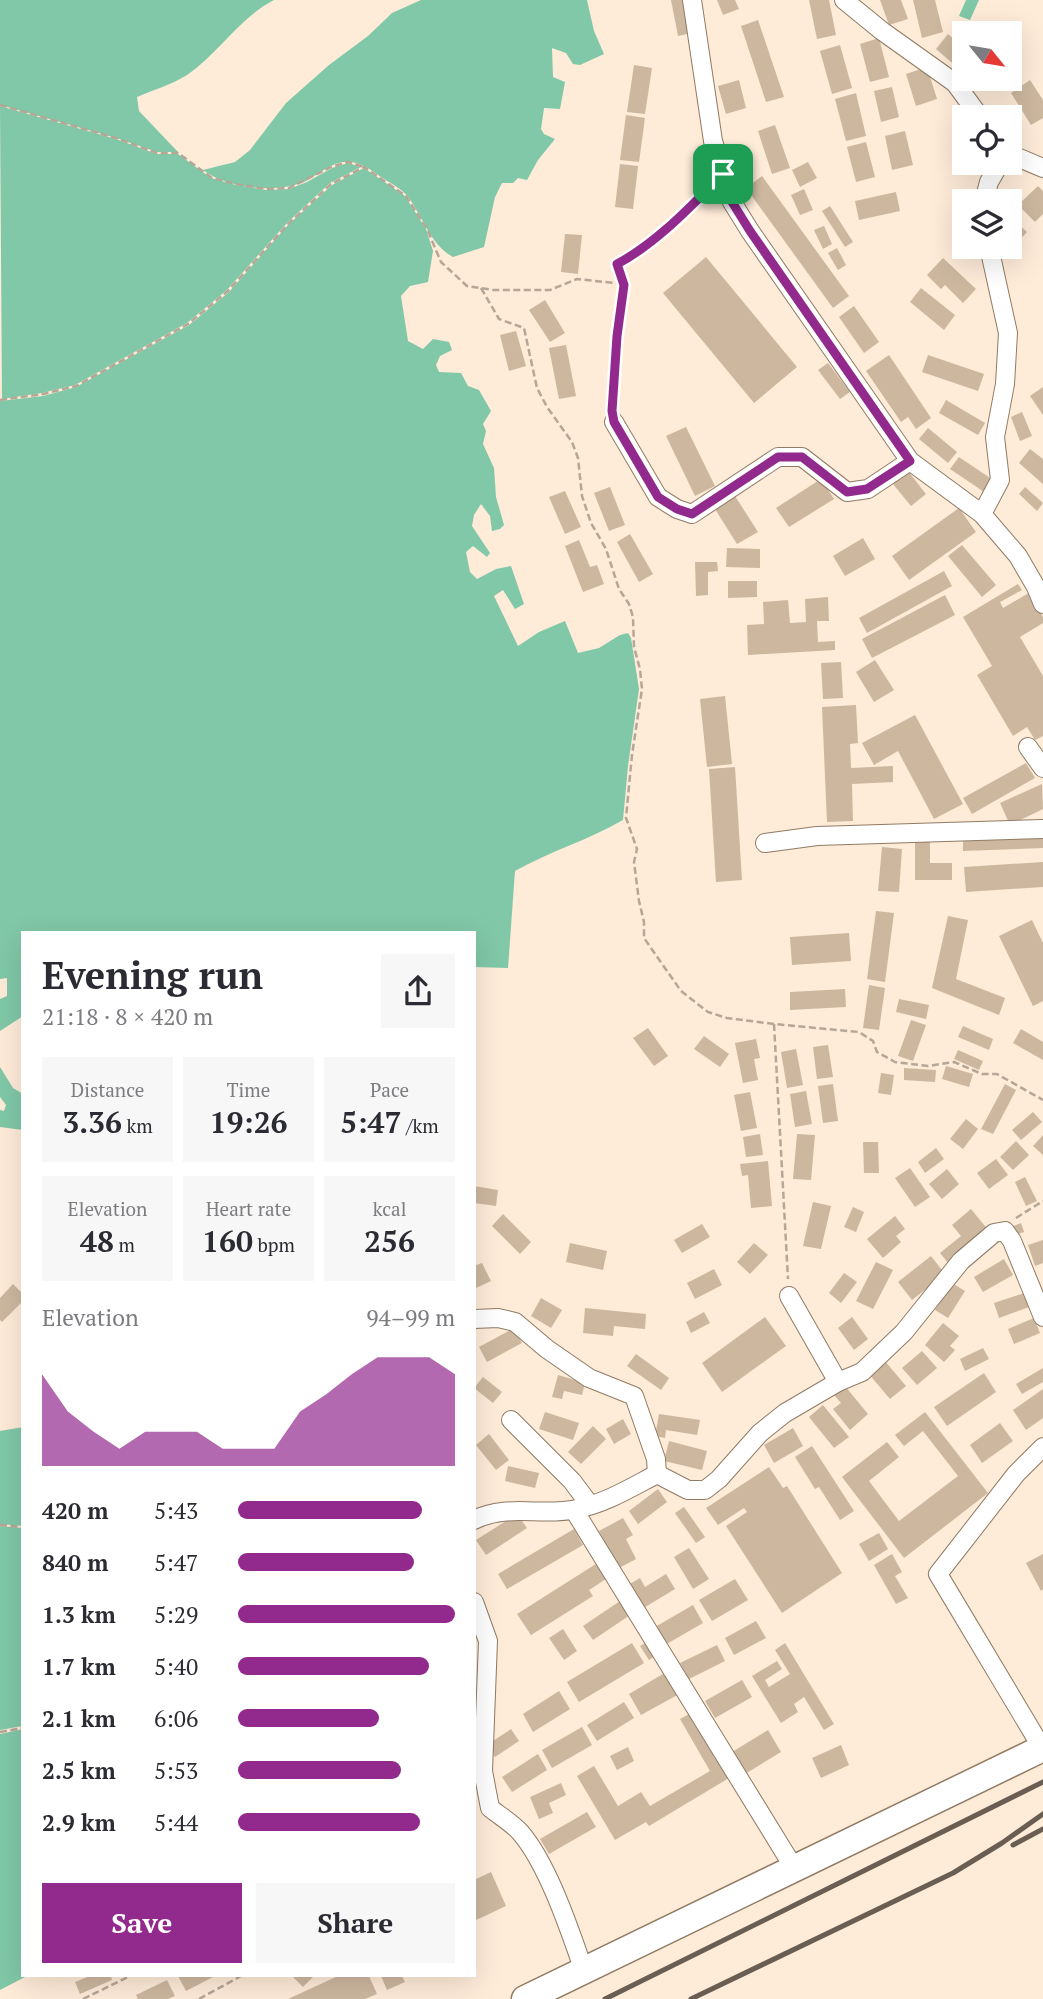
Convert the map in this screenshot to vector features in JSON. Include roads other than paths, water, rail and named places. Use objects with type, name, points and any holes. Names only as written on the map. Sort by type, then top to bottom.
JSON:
[{"type":"main road","points":[[525,1999],[1043,1748]]},
{"type":"street","points":[[692,0],[713,141],[732,202],[910,461],[982,514],[1018,556],[1043,604]]},
{"type":"street","points":[[844,0],[955,83],[971,105]]},
{"type":"street","points":[[1022,159],[1043,168]]},
{"type":"street","points":[[982,514],[1000,480],[995,437],[1004,384],[1008,333],[992,259]]},
{"type":"street","points":[[614,422],[658,497],[677,509],[692,514],[778,457],[802,457],[847,492],[867,489],[910,461]]},
{"type":"street","points":[[1028,747],[1043,768]]},
{"type":"street","points":[[765,843],[817,836],[1043,829]]},
{"type":"street","points":[[657,1474],[688,1490],[705,1490],[719,1479],[776,1419],[862,1371],[881,1355],[904,1332],[961,1261],[994,1233],[1005,1231],[1012,1241],[1043,1317]]},
{"type":"street","points":[[789,1296],[838,1382]]},
{"type":"street","points":[[476,1319],[498,1318],[515,1322],[547,1349],[589,1377],[634,1396],[656,1459],[657,1474]]},
{"type":"street","points":[[511,1420],[572,1481],[582,1507],[794,1868]]},
{"type":"street","points":[[1043,1447],[1016,1474],[938,1574],[1043,1748]]},
{"type":"street","points":[[476,1519],[499,1511],[582,1507],[602,1503],[657,1474]]},
{"type":"street","points":[[476,1608],[488,1642],[484,1771],[490,1808],[519,1831],[536,1855],[566,1920],[584,1971]]},
{"type":"railway","points":[[605,1999],[1043,1782]]},
{"type":"railway","points":[[691,1999],[953,1873],[1043,1814]]},
{"type":"railway","points":[[1013,1845],[1043,1829]]}]
